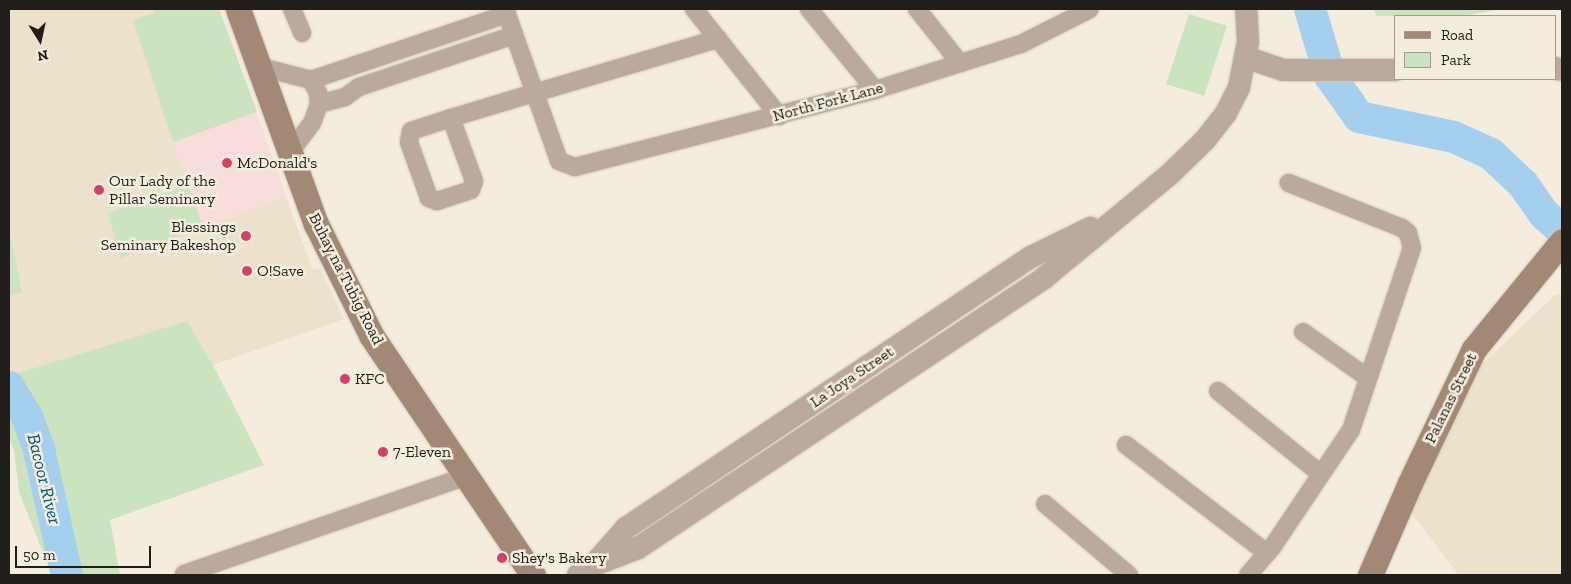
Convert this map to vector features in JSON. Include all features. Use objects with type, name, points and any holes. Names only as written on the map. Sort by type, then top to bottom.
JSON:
[{"type":"main road","name":"Buhay na Tubig Road","points":[[238,9],[257,66],[316,224],[371,335],[533,575]]},
{"type":"main road","name":"Palanas Street","points":[[1370,575],[1410,483],[1474,349],[1498,317],[1562,241]]},
{"type":"street","points":[[292,9],[302,33]]},
{"type":"street","points":[[694,9],[779,116]]},
{"type":"street","points":[[809,9],[875,90]]},
{"type":"street","points":[[916,9],[960,64]]},
{"type":"street","name":"North Fork Lane","points":[[534,93],[558,161],[576,167],[779,116],[875,90],[960,64],[1021,44],[1090,9]]},
{"type":"street","name":"La Joya Street","points":[[586,570],[638,548],[992,313],[1044,278],[1124,211],[1192,152],[1226,114],[1239,87],[1247,49],[1246,9]]},
{"type":"street","points":[[257,66],[311,80],[506,11],[534,93]]},
{"type":"street","points":[[319,104],[345,97],[359,86],[514,35]]},
{"type":"street","points":[[451,118],[474,182],[471,190],[437,201],[429,198],[409,142],[411,131],[451,118],[534,93],[718,39]]},
{"type":"street","points":[[1247,49],[1283,70],[1370,72],[1394,70]]},
{"type":"street","points":[[289,153],[312,123],[319,104],[318,93],[311,80]]},
{"type":"street","points":[[1248,575],[1267,554],[1351,430],[1412,248],[1411,240],[1402,228],[1289,183]]},
{"type":"street","points":[[1302,332],[1368,378]]},
{"type":"street","points":[[1218,391],[1321,474]]},
{"type":"street","points":[[1126,445],[1267,554]]},
{"type":"street","points":[[184,574],[467,476]]},
{"type":"street","points":[[1045,504],[1129,575]]},
{"type":"shaded area","name":"Our Lady of the Pillar Seminary","points":[[9,9],[219,9],[257,112],[173,142],[203,227],[286,197],[313,270],[320,268],[344,319],[202,369],[177,324],[10,377]]},
{"type":"shaded area","name":"McDonald's","points":[[257,112],[286,197],[203,227],[173,142]]},
{"type":"shaded area","points":[[1556,294],[1562,295],[1562,575],[1459,575],[1409,510],[1479,367]]},
{"type":"green space","points":[[154,9],[219,9],[257,112],[173,142],[133,20],[155,13]]},
{"type":"green space","points":[[1373,9],[1503,9],[1468,15],[1377,16]]},
{"type":"green space","points":[[1189,14],[1227,26],[1204,96],[1166,84]]},
{"type":"green space","points":[[188,184],[203,227],[120,258],[108,213]]},
{"type":"green space","points":[[9,230],[22,292],[9,295]]},
{"type":"green space","points":[[187,321],[215,369],[264,465],[110,520],[120,575],[52,575],[19,492],[14,450],[9,438],[9,376]]},
{"type":"waterway","points":[[1310,9],[1330,76],[1359,117],[1454,137],[1491,154],[1523,184],[1544,214],[1562,230]]},
{"type":"waterway","name":"Bacoor River","points":[[9,387],[28,419],[39,450],[67,575]]},
{"type":"place","name":"McDonald's","points":[[227,163]]},
{"type":"place","name":"Our Lady of the Pillar Seminary","points":[[99,190]]},
{"type":"place","name":"Blessings Seminary Bakeshop","points":[[246,236]]},
{"type":"place","name":"O!Save","points":[[247,271]]},
{"type":"place","name":"KFC","points":[[345,379]]},
{"type":"place","name":"7-Eleven","points":[[383,452]]},
{"type":"place","name":"Shey's Bakery","points":[[502,558]]}]
